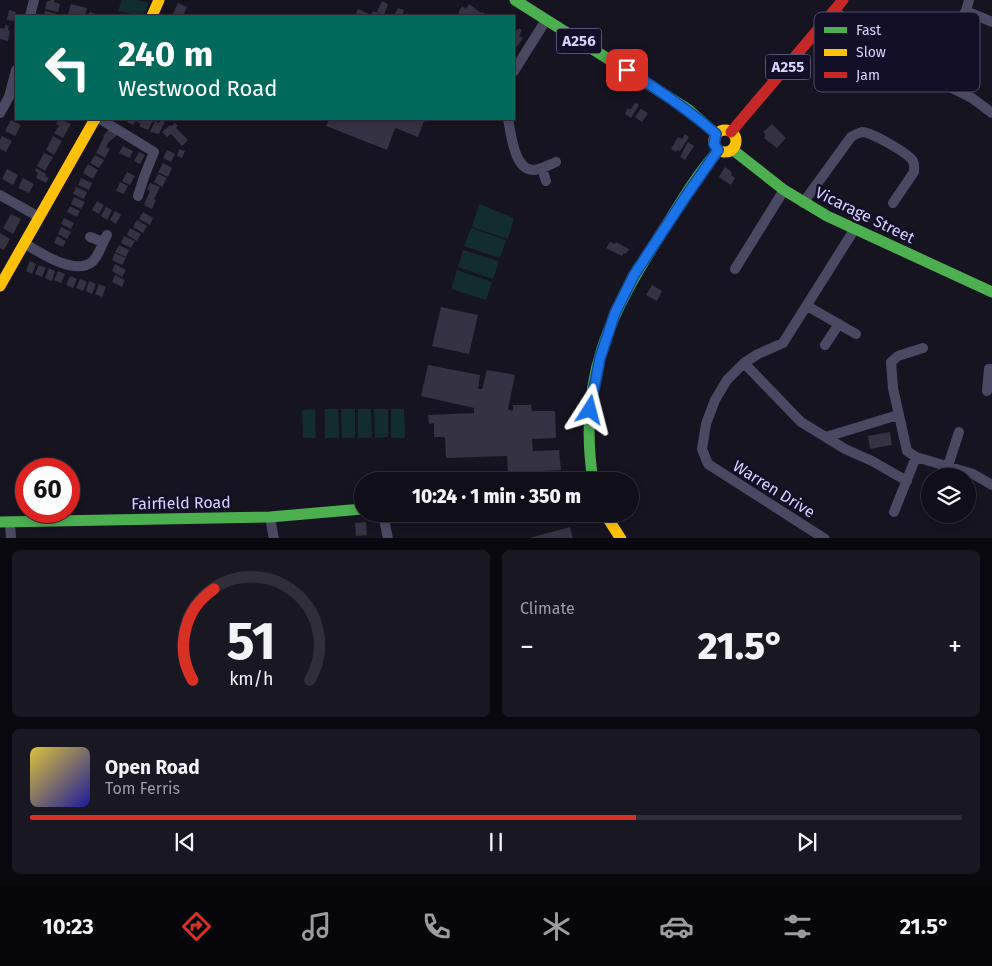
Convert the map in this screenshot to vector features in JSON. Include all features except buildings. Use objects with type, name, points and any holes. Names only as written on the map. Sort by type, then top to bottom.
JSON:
[{"type":"main road","points":[[152,15],[158,0]]},
{"type":"main road","name":"A256","points":[[515,0],[673,100],[716,134]]},
{"type":"main road","name":"A255","points":[[835,11],[843,0]]},
{"type":"main road","name":"A255","points":[[731,132],[814,35]]},
{"type":"main road","points":[[0,286],[94,120]]},
{"type":"main road","points":[[725,130],[731,132],[736,140],[733,150],[727,153],[718,150],[714,144],[716,134],[725,130]]},
{"type":"main road","points":[[591,472],[588,452],[590,410],[600,358],[615,313],[634,275],[718,150]]},
{"type":"main road","name":"Vicarage Street","points":[[733,150],[803,203],[854,230],[992,292]]},
{"type":"main road","name":"Fairfield Road","points":[[5,522],[270,517],[354,509]]},
{"type":"main road","points":[[611,522],[621,538]]},
{"type":"street","points":[[30,15],[34,0]]},
{"type":"street","points":[[966,11],[969,0]]},
{"type":"street","points":[[980,17],[992,22]]},
{"type":"street","points":[[515,69],[546,20]]},
{"type":"street","points":[[0,113],[9,97],[15,74]]},
{"type":"street","points":[[960,92],[972,98],[992,113]]},
{"type":"street","points":[[102,120],[157,154],[144,177],[138,196]]},
{"type":"street","points":[[508,120],[517,159],[520,164],[526,169],[533,170],[556,162]]},
{"type":"street","points":[[803,203],[851,137],[863,132],[870,134],[908,156],[913,161],[915,166],[914,172],[893,197]]},
{"type":"street","points":[[542,168],[546,182]]},
{"type":"street","points":[[736,262],[784,190]]},
{"type":"street","points":[[0,195],[40,216]]},
{"type":"street","points":[[854,230],[783,343],[758,354],[744,363],[801,422],[845,449],[864,457],[907,481]]},
{"type":"street","points":[[24,243],[52,260],[74,266],[85,266],[93,261],[105,238],[90,237]]},
{"type":"street","points":[[807,306],[856,334]]},
{"type":"street","points":[[826,345],[839,324]]},
{"type":"street","points":[[905,342],[909,352]]},
{"type":"street","points":[[923,348],[898,356],[891,362],[898,416],[907,451],[916,457],[972,474],[992,485]]},
{"type":"street","name":"Warren Drive","points":[[744,363],[727,380],[715,400],[706,424],[702,449],[708,464],[825,538]]},
{"type":"street","points":[[988,391],[989,370],[992,369]]},
{"type":"street","points":[[826,437],[898,416]]},
{"type":"street","points":[[948,466],[959,432]]},
{"type":"street","points":[[894,512],[916,457]]},
{"type":"street","points":[[270,517],[274,538]]},
{"type":"street","points":[[5,522],[10,538]]},
{"type":"street","points":[[384,522],[388,538]]},
{"type":"green space","points":[[122,0],[137,0],[149,3],[143,15],[118,11]]},
{"type":"green space","points":[[479,204],[514,218],[508,239],[472,227]]},
{"type":"green space","points":[[471,228],[506,240],[500,258],[464,246]]},
{"type":"green space","points":[[463,250],[499,261],[493,279],[458,267]]},
{"type":"green space","points":[[457,270],[492,282],[486,300],[451,289]]},
{"type":"green space","points":[[315,409],[316,438],[303,438],[302,410]]},
{"type":"green space","points":[[325,409],[338,409],[339,438],[325,438]]},
{"type":"green space","points":[[341,409],[355,409],[355,438],[342,438]]},
{"type":"green space","points":[[358,409],[371,409],[372,438],[358,438]]},
{"type":"green space","points":[[374,409],[388,409],[388,437],[375,438]]},
{"type":"green space","points":[[391,409],[404,409],[405,438],[391,438]]},
{"type":"traffic: fast","points":[[515,0],[689,110],[716,134]]},
{"type":"traffic: fast","points":[[733,150],[784,190],[827,216],[992,292]]},
{"type":"traffic: fast","points":[[592,472],[589,444],[590,410],[594,378],[602,348],[628,290],[645,260],[690,188],[718,151]]},
{"type":"traffic: fast","points":[[0,522],[270,517],[354,510]]},
{"type":"traffic: slow","points":[[152,15],[159,0]]},
{"type":"traffic: slow","points":[[0,286],[94,120]]},
{"type":"traffic: slow","points":[[721,130],[729,130],[736,137],[736,141],[736,145],[729,152],[721,152],[714,145],[714,137],[721,130]]},
{"type":"traffic: slow","points":[[610,522],[620,538]]},
{"type":"traffic: jam","points":[[833,12],[843,0]]},
{"type":"traffic: jam","points":[[731,132],[814,34]]},
{"type":"route","points":[[590,410],[594,381],[615,313],[634,275],[718,150],[715,148],[713,141],[716,134],[688,110],[627,70]]}]
